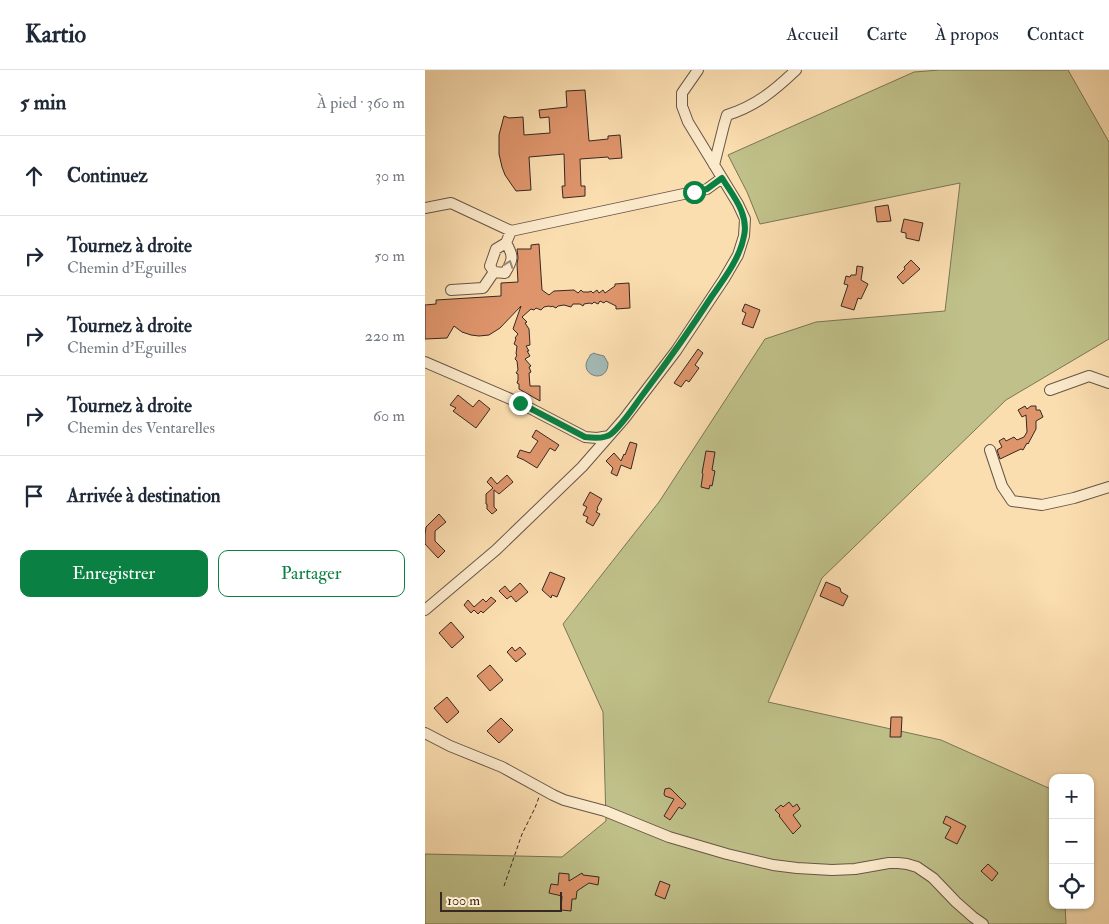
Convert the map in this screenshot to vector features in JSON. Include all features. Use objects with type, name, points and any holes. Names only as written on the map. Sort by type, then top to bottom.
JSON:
[{"type":"street","points":[[425,610],[496,550],[582,467],[624,419],[676,350],[738,255],[745,236],[745,219],[738,204],[688,122],[682,106],[682,92],[698,70]]},
{"type":"street","points":[[714,165],[727,115],[744,110],[765,97],[796,70]]},
{"type":"street","points":[[425,208],[451,203],[511,231],[707,189],[722,178]]},
{"type":"street","points":[[494,272],[490,266],[496,249],[506,243],[511,231]]},
{"type":"street","points":[[494,272],[505,273],[511,264],[512,253],[506,243]]},
{"type":"street","points":[[451,290],[483,288],[494,272]]},
{"type":"street","points":[[425,362],[520,403],[585,437],[609,436]]},
{"type":"street","points":[[1050,390],[1089,376],[1109,383]]},
{"type":"street","points":[[990,450],[1002,486],[1012,501],[1043,505],[1109,487]]},
{"type":"street","points":[[425,733],[450,746],[501,767],[564,800],[605,811],[669,837],[727,854],[773,865],[797,868],[855,869],[889,863],[907,864],[917,867],[933,878],[956,902],[983,924]]},
{"type":"path","points":[[504,886],[522,834],[535,808],[541,789]]},
{"type":"green space","points":[[940,70],[1068,70],[1109,142],[1109,339],[1006,400],[822,578],[768,702],[941,740],[1049,788],[1049,909],[1065,909],[1066,924],[425,924],[425,854],[562,857],[606,821],[603,712],[563,624],[659,502],[765,339],[816,322],[945,311],[960,183],[760,224],[747,192],[728,155],[914,72]]},
{"type":"water","points":[[594,353],[604,356],[608,363],[607,370],[598,376],[589,373],[586,368],[590,355]]},
{"type":"building","points":[[585,90],[589,141],[608,139],[608,136],[620,135],[622,158],[580,159],[581,186],[585,186],[585,196],[563,198],[562,186],[565,186],[564,154],[529,157],[531,190],[516,191],[505,175],[499,154],[499,135],[504,116],[509,118],[523,117],[524,135],[550,133],[549,117],[540,118],[539,110],[567,107],[566,91]]},
{"type":"building","points":[[888,205],[891,221],[877,222],[875,207]]},
{"type":"building","points":[[904,219],[923,223],[919,241],[906,238],[906,233],[901,232]]},
{"type":"building","points":[[539,244],[542,290],[549,295],[554,291],[574,290],[578,293],[581,290],[593,293],[597,290],[599,293],[603,290],[605,293],[615,284],[629,283],[630,308],[616,309],[616,306],[606,301],[604,303],[600,301],[598,304],[594,302],[592,304],[584,304],[583,306],[573,304],[571,307],[564,305],[556,308],[552,306],[544,307],[541,310],[531,309],[522,317],[527,322],[525,323],[529,329],[530,345],[526,346],[530,356],[525,359],[531,366],[529,367],[531,372],[529,373],[530,386],[540,386],[540,401],[519,389],[519,384],[517,383],[518,374],[516,373],[518,370],[515,359],[517,346],[514,344],[518,334],[513,329],[521,306],[500,328],[489,335],[471,335],[462,332],[454,326],[447,338],[425,339],[425,305],[436,304],[436,300],[501,296],[501,283],[518,282],[517,249],[531,249],[531,245]]},
{"type":"building","points":[[911,260],[920,269],[903,284],[897,277]]},
{"type":"building","points":[[857,266],[863,267],[861,280],[868,284],[861,299],[858,298],[854,310],[841,306],[848,285],[844,284],[846,276],[856,275]]},
{"type":"building","points":[[745,304],[760,310],[753,328],[742,324],[746,313],[742,311]]},
{"type":"building","points":[[698,349],[703,353],[695,365],[699,368],[689,382],[686,380],[681,387],[674,383]]},
{"type":"building","points":[[458,395],[473,407],[479,400],[490,409],[476,428],[453,411],[456,408],[450,405]]},
{"type":"building","points":[[1025,406],[1027,409],[1031,406],[1036,406],[1036,410],[1040,410],[1043,417],[1036,421],[1036,429],[1023,450],[1021,449],[1000,459],[997,450],[1002,447],[999,441],[1004,438],[1006,441],[1014,437],[1017,440],[1024,437],[1027,432],[1026,415],[1022,417],[1018,410]]},
{"type":"building","points":[[536,430],[559,445],[555,451],[550,448],[537,468],[517,457],[520,450],[530,453],[538,441],[532,437]]},
{"type":"building","points":[[630,442],[637,444],[631,469],[621,465],[617,476],[611,473],[613,468],[606,461],[614,453],[621,461]]},
{"type":"building","points":[[706,451],[715,452],[712,470],[715,471],[712,486],[710,485],[709,489],[701,487]]},
{"type":"building","points":[[507,475],[513,482],[499,494],[494,490],[494,507],[497,510],[492,514],[487,509],[486,494],[493,488],[487,482],[491,477],[497,484]]},
{"type":"building","points":[[590,492],[602,499],[596,512],[600,514],[593,526],[586,522],[588,517],[583,515],[587,507],[583,505]]},
{"type":"building","points":[[439,514],[446,522],[435,531],[435,541],[445,551],[438,558],[425,544],[425,535],[426,527]]},
{"type":"building","points":[[550,572],[565,578],[557,597],[552,595],[551,598],[542,590]]},
{"type":"building","points":[[826,582],[840,588],[841,592],[848,596],[843,606],[820,596]]},
{"type":"building","points":[[520,583],[528,592],[516,602],[511,596],[507,599],[499,591],[505,586],[510,592]]},
{"type":"building","points":[[491,597],[496,601],[483,613],[481,611],[478,614],[474,610],[471,613],[464,605],[468,600],[474,607],[483,599],[486,602]]},
{"type":"building","points":[[451,622],[464,637],[452,648],[439,633]]},
{"type":"building","points":[[512,647],[515,651],[520,647],[526,654],[516,662],[507,652]]},
{"type":"building","points":[[490,665],[503,680],[490,691],[477,676]]},
{"type":"building","points":[[447,697],[459,712],[447,723],[434,708]]},
{"type":"building","points":[[891,717],[902,717],[901,737],[890,737]]},
{"type":"building","points":[[501,718],[513,730],[499,743],[487,731]]},
{"type":"building","points":[[669,788],[686,804],[682,809],[679,807],[670,820],[664,816],[674,799],[664,794],[665,789]]},
{"type":"building","points":[[789,802],[793,807],[797,804],[800,809],[793,815],[801,826],[793,834],[775,810]]},
{"type":"building","points":[[946,816],[966,826],[957,844],[945,838],[951,827],[943,823]]},
{"type":"building","points":[[988,864],[998,873],[992,881],[981,871]]},
{"type":"building","points":[[559,873],[569,874],[569,881],[582,873],[583,875],[599,877],[598,885],[589,883],[577,891],[576,899],[572,899],[571,911],[561,910],[562,896],[549,893],[551,884],[558,885]]},
{"type":"building","points":[[660,881],[670,885],[665,899],[655,895]]},
{"type":"route","points":[[520,403],[585,437],[609,436],[624,419],[676,350],[724,279],[738,255],[745,236],[745,219],[722,178],[707,189],[694,192]]}]
